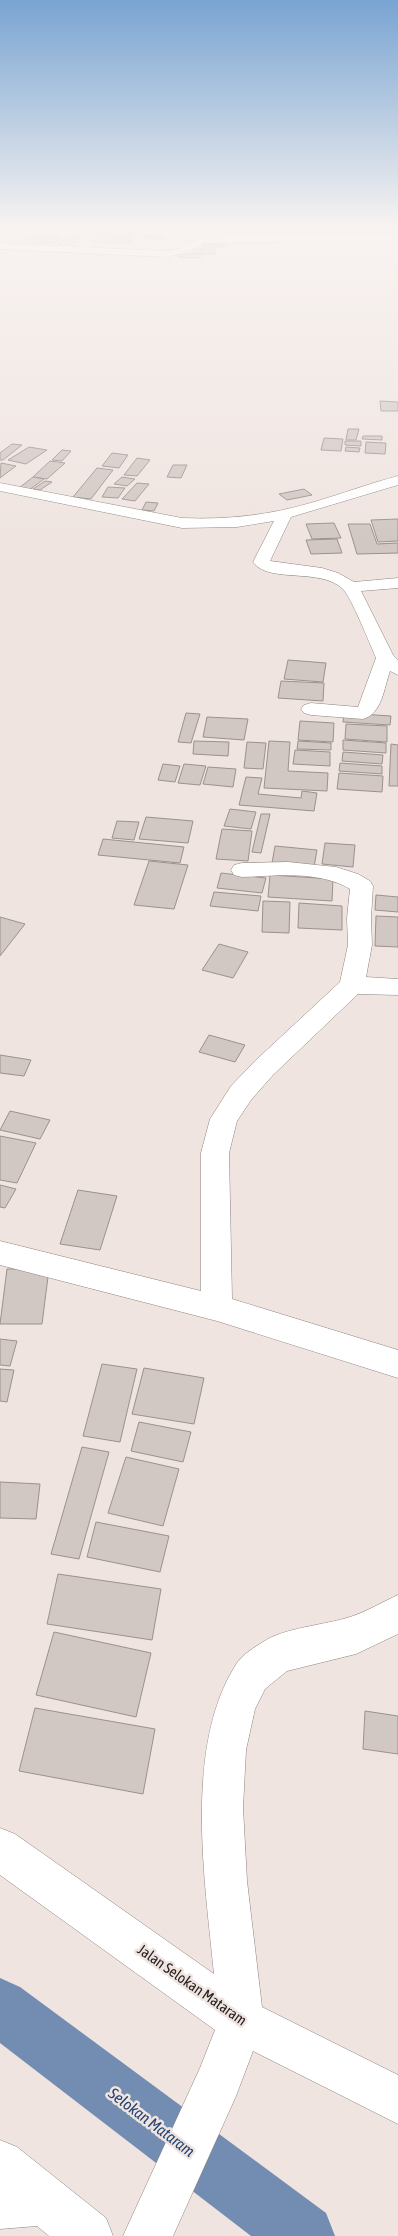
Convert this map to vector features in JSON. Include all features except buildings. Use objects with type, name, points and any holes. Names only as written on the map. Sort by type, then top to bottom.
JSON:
[{"type":"street","points":[[0,486],[204,525],[252,520],[322,505],[398,480]]},
{"type":"street","points":[[286,513],[261,562],[266,566],[336,577],[351,587],[391,663],[364,713],[311,709]]},
{"type":"street","points":[[351,587],[398,583]]},
{"type":"street","points":[[217,1308],[215,1153],[224,1119],[252,1080],[352,985],[360,945],[359,918],[362,886],[343,876],[304,870],[242,870]]},
{"type":"street","points":[[352,985],[398,987]]},
{"type":"street","points":[[0,1253],[217,1308],[398,1364]]},
{"type":"street","points":[[152,2228],[241,2022],[226,1881],[222,1808],[226,1750],[236,1706],[251,1675],[278,1654],[356,1635],[398,1614]]},
{"type":"street","name":"Jalan Selokan Mataram","points":[[0,1849],[241,2022],[398,2100]]},
{"type":"street","points":[[0,2164],[22,2202],[88,2236]]},
{"type":"waterway","name":"Selokan Mataram","points":[[0,2007],[303,2236]]}]
